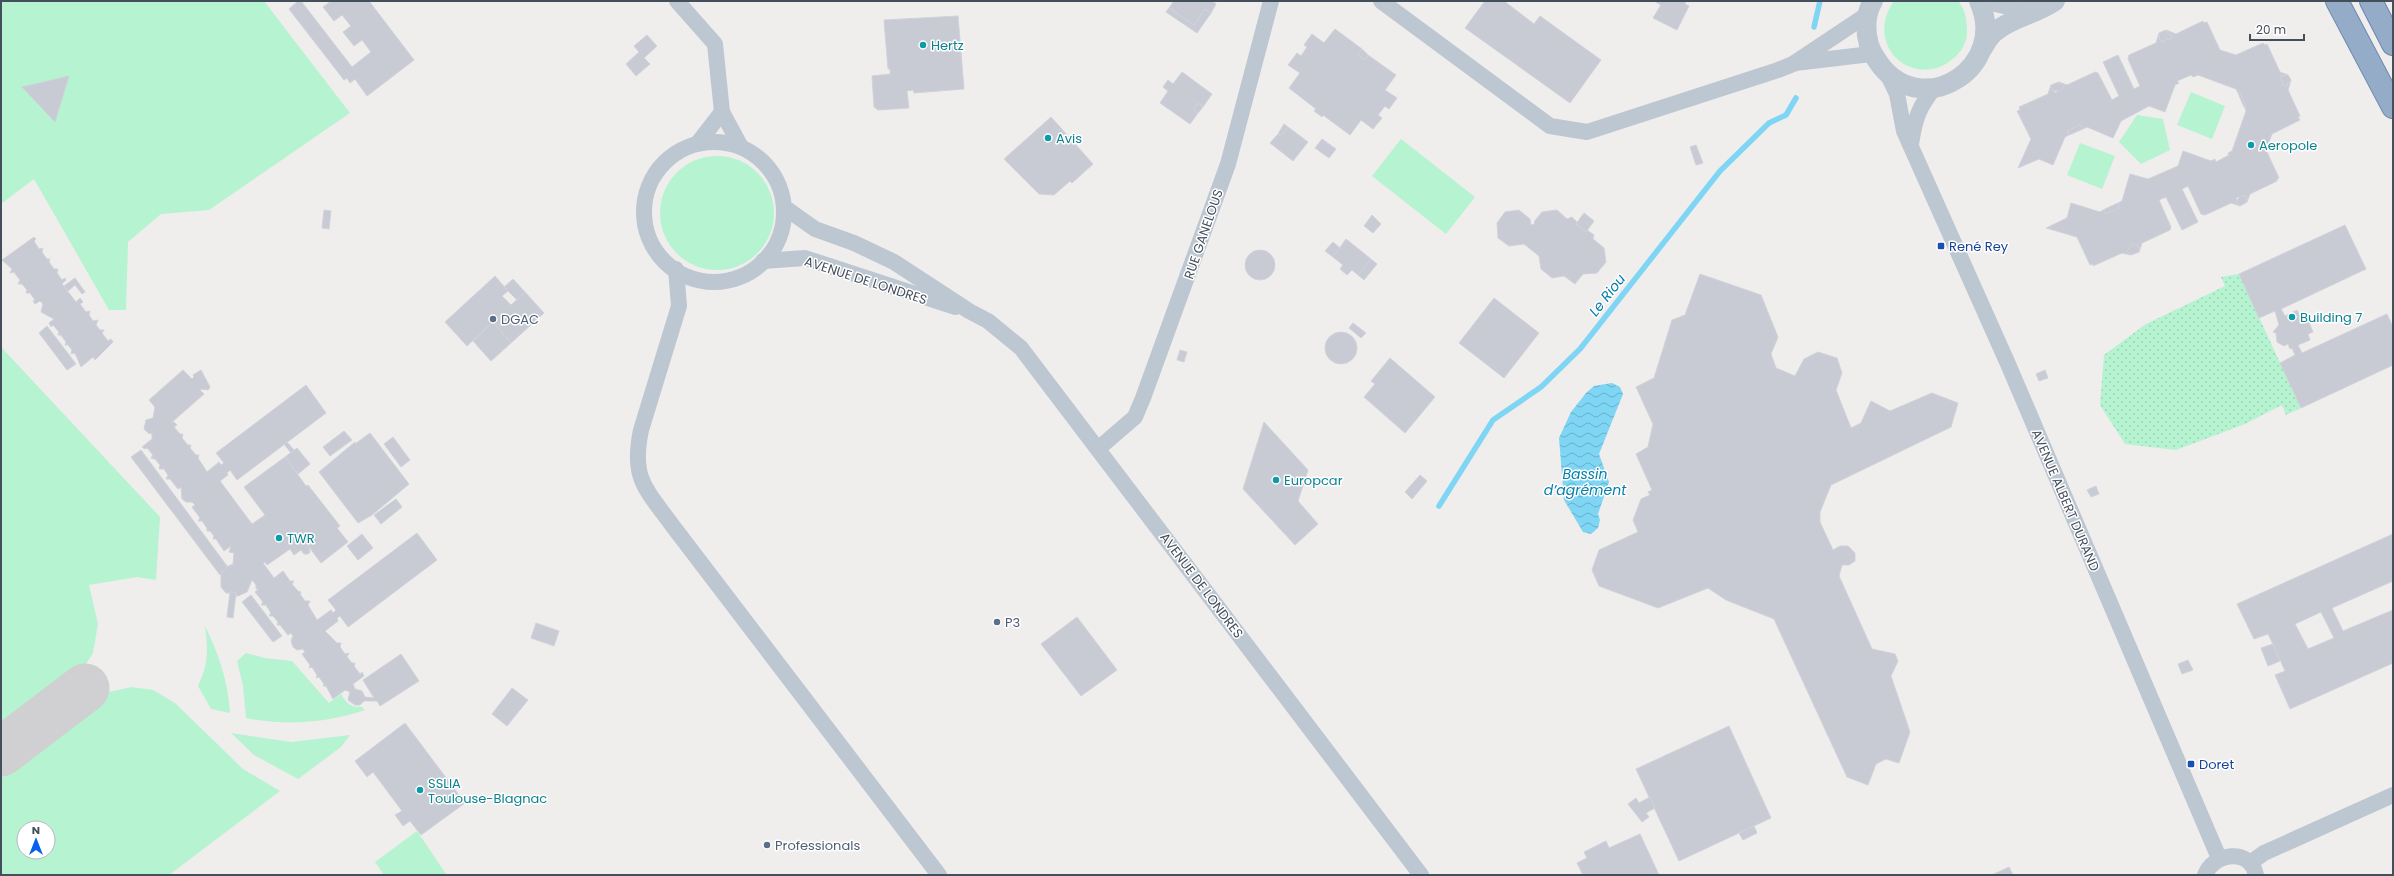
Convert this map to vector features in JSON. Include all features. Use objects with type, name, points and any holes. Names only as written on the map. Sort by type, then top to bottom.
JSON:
[{"type":"highway","points":[[2337,1],[2393,107]]},
{"type":"highway","points":[[2371,1],[2393,44]]},
{"type":"street","points":[[677,1],[715,44],[722,112],[741,147]]},
{"type":"street","name":"RUE GANELOUS","points":[[1099,448],[1135,416],[1143,398],[1228,164],[1272,1]]},
{"type":"street","points":[[1381,1],[1550,126],[1587,132],[1793,64],[1872,54]]},
{"type":"street","points":[[1870,8],[1866,35],[1872,54],[1888,75],[1908,86],[1936,86],[1954,82],[1964,75],[1978,59],[1985,39],[1985,18],[1979,1]]},
{"type":"street","points":[[1991,1],[2011,5],[2030,1]]},
{"type":"street","points":[[1982,49],[1994,32],[2012,21],[2047,7],[2055,1]]},
{"type":"street","points":[[1793,64],[1870,8]]},
{"type":"street","name":"AVENUE ALBERT DURAND","points":[[1888,75],[1897,94],[1904,131],[2054,471],[2219,858]]},
{"type":"street","points":[[1911,144],[1915,118],[1925,98],[1936,86]]},
{"type":"street","points":[[698,143],[722,112]]},
{"type":"street","points":[[720,142],[741,147],[759,158],[774,174],[782,194],[784,207],[781,234],[772,251],[763,261],[741,277],[721,281],[702,280],[684,275],[667,263],[654,247],[646,228],[644,206],[649,185],[661,166],[677,152],[698,143],[720,142]]},
{"type":"street","name":"AVENUE DE LONDRES","points":[[784,207],[815,229],[854,243],[894,262],[969,311],[988,321],[1021,348],[1099,448],[1421,875]]},
{"type":"street","name":"AVENUE DE LONDRES","points":[[763,261],[805,258],[930,301],[969,311]]},
{"type":"street","points":[[676,269],[679,306],[641,430],[637,450],[638,473],[651,496],[672,525],[939,875]]},
{"type":"street","points":[[2205,875],[2210,864],[2219,858],[2235,856],[2253,869],[2264,853],[2393,795]]},
{"type":"green space","points":[[1,1],[264,1],[350,113],[209,210],[161,214],[128,242],[126,310],[109,310],[34,179],[1,204]]},
{"type":"green space","points":[[1894,1],[1958,1],[1964,12],[1967,29],[1967,36],[1964,46],[1960,52],[1940,67],[1925,70],[1910,67],[1898,59],[1889,48],[1885,34],[1886,18]]},
{"type":"green space","points":[[2191,92],[2225,106],[2212,139],[2177,125]]},
{"type":"green space","points":[[2137,115],[2163,119],[2170,150],[2141,164],[2119,142]]},
{"type":"green space","points":[[1401,139],[1475,197],[1446,234],[1372,176]]},
{"type":"green space","points":[[2080,143],[2115,156],[2102,189],[2067,175]]},
{"type":"green space","points":[[717,156],[739,160],[758,172],[770,191],[774,213],[770,235],[758,254],[739,266],[717,270],[695,266],[676,254],[664,235],[660,213],[664,191],[676,172],[695,160]]},
{"type":"green space","points":[[2239,274],[2301,408],[2286,415],[2282,405],[2245,424],[2176,450],[2125,444],[2100,405],[2104,355],[2146,324],[2225,286],[2221,277]]},
{"type":"green space","points":[[1,347],[160,517],[156,580],[137,577],[89,585],[98,624],[93,653],[82,670],[1,733]]},
{"type":"green space","points":[[205,626],[215,647],[222,668],[230,713],[211,709],[198,686],[202,678],[207,657]]},
{"type":"green space","points":[[246,653],[265,658],[292,661],[329,703],[341,694],[349,704],[362,707],[365,710],[335,718],[306,722],[277,722],[246,718],[243,686],[237,661]]},
{"type":"green space","points":[[131,687],[153,690],[175,703],[243,769],[280,791],[169,875],[1,875],[1,769],[100,694]]},
{"type":"green space","points":[[231,733],[291,742],[350,735],[341,747],[298,779],[254,755]]},
{"type":"green space","points":[[417,831],[446,874],[384,875],[375,862]]},
{"type":"water","name":"Bassin d’agrément","points":[[1612,383],[1620,387],[1623,394],[1599,454],[1609,482],[1598,514],[1600,520],[1598,528],[1591,534],[1583,532],[1564,500],[1559,438],[1571,412],[1586,393],[1594,386]]},
{"type":"building","points":[[298,1],[301,1],[352,67],[371,52],[362,40],[354,46],[343,32],[351,26],[342,15],[334,21],[323,7],[331,1],[369,1],[414,60],[367,96],[355,79],[350,83],[347,78],[344,80],[289,9]]},
{"type":"building","points":[[1174,1],[1212,1],[1216,4],[1211,13],[1205,9],[1194,25],[1169,8]]},
{"type":"building","points":[[1485,1],[1504,1],[1534,24],[1540,16],[1601,60],[1570,103],[1465,28]]},
{"type":"building","points":[[1654,1],[1686,1],[1685,4],[1689,6],[1677,30],[1653,18],[1661,5]]},
{"type":"building","points":[[1169,8],[1194,25],[1205,9],[1211,13],[1197,33],[1166,12]]},
{"type":"building","name":"Hertz","points":[[958,16],[964,89],[914,93],[913,90],[907,91],[909,108],[878,110],[874,107],[872,76],[890,74],[890,69],[888,69],[884,20]]},
{"type":"building","name":"Aeropole","points":[[2203,21],[2204,23],[2207,22],[2220,50],[2236,55],[2263,43],[2265,45],[2267,44],[2280,72],[2288,75],[2281,76],[2280,80],[2283,81],[2282,85],[2286,86],[2291,80],[2288,90],[2300,116],[2298,117],[2300,120],[2272,134],[2266,150],[2279,178],[2277,181],[2250,194],[2247,202],[2246,196],[2242,195],[2241,198],[2237,197],[2236,201],[2240,206],[2231,203],[2205,215],[2201,214],[2188,186],[2182,189],[2198,222],[2182,230],[2166,197],[2159,200],[2171,227],[2170,230],[2142,243],[2139,252],[2138,245],[2133,244],[2127,251],[2131,255],[2122,253],[2093,266],[2093,264],[2090,265],[2077,237],[2046,228],[2067,218],[2071,203],[2100,212],[2103,210],[2106,214],[2119,208],[2118,203],[2122,201],[2130,174],[2148,179],[2178,166],[2183,151],[2211,161],[2215,159],[2216,162],[2229,155],[2228,153],[2232,151],[2246,111],[2240,92],[2238,93],[2236,89],[2198,75],[2193,77],[2191,75],[2177,81],[2179,83],[2175,85],[2165,112],[2149,106],[2121,121],[2113,138],[2087,127],[2083,129],[2080,125],[2067,131],[2069,135],[2065,137],[2053,165],[2039,159],[2018,168],[2031,139],[2017,111],[2020,110],[2019,107],[2048,94],[2051,85],[2053,91],[2056,93],[2058,90],[2061,91],[2064,87],[2059,82],[2067,85],[2095,72],[2098,73],[2112,100],[2119,96],[2103,62],[2118,55],[2134,89],[2140,86],[2128,59],[2129,55],[2156,43],[2159,33],[2160,40],[2164,42],[2166,38],[2170,40],[2172,36],[2168,34],[2166,30],[2176,34]]},
{"type":"building","points":[[1335,29],[1362,49],[1358,55],[1365,60],[1368,55],[1396,75],[1385,90],[1397,98],[1389,109],[1385,106],[1378,115],[1382,118],[1373,129],[1361,120],[1350,135],[1323,115],[1322,117],[1314,111],[1316,109],[1289,88],[1300,73],[1288,65],[1297,53],[1301,56],[1307,47],[1304,45],[1312,34],[1324,43]]},
{"type":"building","points":[[2166,30],[2168,34],[2172,36],[2170,40],[2166,38],[2164,42],[2160,40],[2159,33]]},
{"type":"building","points":[[647,35],[657,46],[644,58],[650,64],[636,76],[626,64],[639,52],[634,46]]},
{"type":"building","points":[[1362,49],[1368,55],[1365,60],[1358,55]]},
{"type":"building","points":[[1182,72],[1212,94],[1203,107],[1198,103],[1194,109],[1198,113],[1190,124],[1160,103],[1168,91],[1163,87],[1168,80],[1173,84]]},
{"type":"building","points":[[2288,75],[2291,80],[2286,86],[2282,85],[2283,81],[2280,80],[2281,76]]},
{"type":"building","points":[[69,76],[55,122],[22,87]]},
{"type":"building","points":[[2059,82],[2064,87],[2061,91],[2053,91],[2051,85]]},
{"type":"building","points":[[2240,92],[2246,106],[2244,107],[2238,93]]},
{"type":"building","points":[[1198,103],[1203,107],[1198,113],[1194,109]]},
{"type":"building","name":"Avis","points":[[1051,117],[1093,164],[1072,183],[1070,181],[1054,195],[1039,194],[1004,159]]},
{"type":"building","points":[[1284,124],[1288,127],[1281,136],[1278,134]]},
{"type":"building","points":[[2080,125],[2083,129],[2069,135],[2067,131]]},
{"type":"building","points":[[1288,127],[1308,142],[1293,161],[1270,143],[1278,134],[1281,136]]},
{"type":"building","points":[[1322,139],[1336,149],[1329,158],[1315,148]]},
{"type":"building","points":[[1696,145],[1703,163],[1696,165],[1690,147]]},
{"type":"building","points":[[2242,195],[2246,196],[2247,202],[2240,206],[2236,201]]},
{"type":"building","points":[[2118,203],[2119,208],[2106,214],[2103,210]]},
{"type":"building","points":[[324,210],[331,211],[329,229],[322,228]]},
{"type":"building","points":[[1519,210],[1530,219],[1531,225],[1535,224],[1534,222],[1542,212],[1557,210],[1567,219],[1572,217],[1577,222],[1576,224],[1586,232],[1587,230],[1594,235],[1593,239],[1604,248],[1606,262],[1597,273],[1583,274],[1575,284],[1564,276],[1552,278],[1541,269],[1539,256],[1524,244],[1509,246],[1498,238],[1497,223],[1505,212]]},
{"type":"building","points":[[1584,213],[1594,221],[1586,232],[1576,224]]},
{"type":"building","points":[[1372,215],[1381,224],[1373,233],[1364,226]]},
{"type":"building","name":"Building 7","points":[[2345,225],[2366,269],[2281,309],[2285,316],[2297,310],[2300,315],[2305,313],[2313,332],[2308,334],[2310,340],[2298,345],[2302,353],[2387,314],[2393,327],[2393,365],[2301,408],[2280,363],[2295,355],[2292,348],[2290,349],[2288,344],[2284,346],[2277,342],[2276,333],[2273,332],[2279,325],[2275,311],[2259,318],[2239,274]]},
{"type":"building","points":[[34,237],[36,239],[34,241],[39,249],[43,248],[42,252],[47,259],[50,259],[49,262],[54,269],[58,269],[57,273],[62,280],[65,278],[66,280],[62,284],[76,302],[80,298],[83,302],[80,304],[86,312],[90,311],[89,315],[93,321],[98,320],[96,325],[100,330],[104,330],[102,333],[108,341],[111,339],[113,342],[95,360],[93,357],[81,367],[75,353],[71,354],[72,350],[68,345],[65,345],[66,342],[61,335],[58,335],[59,332],[53,325],[51,327],[49,323],[54,319],[41,312],[43,304],[40,301],[35,304],[33,301],[35,300],[30,293],[26,293],[27,290],[22,284],[18,284],[20,280],[14,272],[10,273],[12,269],[2,260]]},
{"type":"building","points":[[1346,239],[1371,259],[1358,275],[1352,270],[1347,275],[1340,269],[1343,265],[1333,257]]},
{"type":"building","points":[[1333,242],[1340,248],[1333,257],[1325,251]]},
{"type":"building","points":[[2133,244],[2138,245],[2139,252],[2131,255],[2127,251]]},
{"type":"building","points":[[1260,250],[1271,254],[1275,265],[1271,276],[1260,280],[1249,276],[1245,265],[1249,254]]},
{"type":"building","points":[[1371,259],[1377,264],[1364,280],[1358,275]]},
{"type":"building","points":[[1700,274],[1761,295],[1778,337],[1771,354],[1776,368],[1795,376],[1804,359],[1818,352],[1837,358],[1842,373],[1836,390],[1851,428],[1861,423],[1871,401],[1890,411],[1932,393],[1958,403],[1951,427],[1831,485],[1820,512],[1820,522],[1833,550],[1840,546],[1848,546],[1855,553],[1855,561],[1849,565],[1842,565],[1839,576],[1872,649],[1895,654],[1898,661],[1891,676],[1910,732],[1899,763],[1886,759],[1876,764],[1868,785],[1847,777],[1774,619],[1726,600],[1708,588],[1658,608],[1599,586],[1592,570],[1599,550],[1638,532],[1633,520],[1641,499],[1650,495],[1648,492],[1652,490],[1636,454],[1648,447],[1653,424],[1636,387],[1654,378],[1672,320],[1685,315]]},
{"type":"building","points":[[495,276],[508,291],[502,296],[511,305],[525,292],[544,313],[511,343],[493,322],[467,346],[445,322]]},
{"type":"building","points":[[75,278],[85,292],[82,294],[75,285],[68,291],[64,286]]},
{"type":"building","points":[[513,279],[525,292],[517,300],[504,287]]},
{"type":"building","points":[[1494,298],[1539,333],[1504,378],[1459,343]]},
{"type":"building","points":[[493,322],[511,343],[491,361],[473,341]]},
{"type":"building","points":[[1353,323],[1366,333],[1361,338],[1349,328]]},
{"type":"building","points":[[47,326],[76,364],[67,370],[39,333]]},
{"type":"building","points":[[1338,332],[1344,332],[1354,339],[1357,348],[1356,354],[1350,361],[1344,364],[1338,364],[1328,357],[1325,351],[1325,345],[1332,335]]},
{"type":"building","points":[[1180,350],[1187,352],[1184,362],[1177,360]]},
{"type":"building","points":[[1390,358],[1435,397],[1405,433],[1364,397],[1375,384],[1371,381]]},
{"type":"building","name":"TWR","points":[[183,370],[192,379],[194,377],[193,375],[201,370],[210,387],[208,390],[201,389],[200,390],[204,394],[171,423],[174,422],[177,425],[174,427],[180,434],[183,434],[182,438],[188,445],[191,445],[190,448],[196,455],[199,455],[198,458],[207,472],[219,462],[221,465],[224,463],[216,453],[306,385],[326,413],[237,480],[230,470],[227,473],[228,475],[220,481],[252,524],[265,515],[244,487],[285,457],[306,486],[308,485],[340,526],[337,528],[348,542],[321,563],[309,547],[310,552],[308,554],[304,554],[301,550],[294,555],[290,549],[267,565],[265,562],[263,563],[274,578],[283,571],[290,581],[294,581],[292,584],[298,591],[301,592],[300,594],[305,601],[310,601],[308,605],[317,620],[331,610],[333,613],[336,610],[328,600],[417,533],[437,560],[348,627],[340,616],[337,618],[338,621],[325,631],[337,643],[341,643],[340,647],[345,654],[349,653],[347,657],[352,663],[355,663],[354,666],[360,674],[362,672],[364,676],[353,684],[355,689],[362,691],[365,697],[374,698],[363,680],[401,654],[419,681],[380,706],[377,701],[364,701],[360,705],[355,705],[348,700],[350,692],[345,690],[333,699],[326,686],[323,686],[324,684],[319,677],[316,678],[317,675],[312,667],[309,668],[310,665],[302,654],[305,652],[303,649],[297,650],[293,647],[291,641],[293,636],[291,633],[288,635],[280,625],[277,625],[278,622],[273,616],[269,616],[271,613],[266,605],[261,605],[263,602],[255,592],[259,589],[256,589],[256,585],[252,580],[247,592],[238,596],[236,596],[236,593],[226,593],[221,587],[221,574],[224,568],[233,564],[234,553],[229,552],[231,546],[224,551],[216,539],[213,539],[214,536],[210,531],[207,531],[207,528],[202,521],[198,521],[200,518],[192,507],[195,505],[192,502],[186,502],[182,499],[181,487],[178,489],[170,479],[166,479],[168,475],[164,469],[159,469],[160,465],[155,459],[151,458],[153,455],[147,448],[145,449],[142,447],[152,439],[152,434],[148,433],[144,429],[146,420],[153,418],[155,407],[149,400]]},
{"type":"building","points":[[2045,370],[2048,378],[2039,381],[2036,374]]},
{"type":"building","name":"Europcar","points":[[1264,422],[1308,470],[1298,501],[1318,524],[1295,545],[1243,489]]},
{"type":"building","points":[[344,431],[352,440],[330,456],[323,447]]},
{"type":"building","points":[[370,433],[409,484],[372,515],[358,523],[319,472],[355,442],[355,444]]},
{"type":"building","points":[[393,437],[410,460],[401,467],[384,444]]},
{"type":"building","points":[[287,442],[294,450],[291,453],[284,444]]},
{"type":"building","points":[[297,448],[310,464],[298,474],[285,457]]},
{"type":"building","points":[[141,450],[227,566],[220,575],[131,457]]},
{"type":"building","points":[[1420,475],[1427,481],[1412,499],[1405,492]]},
{"type":"building","points":[[2096,486],[2099,494],[2091,497],[2087,490]]},
{"type":"building","points":[[396,499],[402,507],[381,524],[374,515]]},
{"type":"building","points":[[362,534],[373,548],[358,560],[347,546]]},
{"type":"building","points":[[2393,534],[2393,581],[2332,608],[2343,631],[2393,610],[2393,663],[2290,709],[2275,675],[2285,671],[2268,634],[2254,639],[2237,604]],"holes":[[[2321,612],[2334,638],[2308,649],[2295,624]]]},
{"type":"building","points":[[230,592],[236,593],[233,618],[227,617]]},
{"type":"building","points":[[251,595],[282,636],[273,642],[242,602]]},
{"type":"building","points":[[1077,617],[1117,670],[1081,696],[1041,644]]},
{"type":"building","points":[[536,623],[559,631],[554,646],[531,638]]},
{"type":"building","points":[[2273,644],[2280,661],[2268,666],[2261,648]]},
{"type":"building","points":[[2188,660],[2193,670],[2182,674],[2178,664]]},
{"type":"building","points":[[512,688],[528,700],[507,726],[492,714]]},
{"type":"building","name":"SSLIA Toulouse-Blagnac","points":[[405,723],[465,803],[421,835],[410,821],[403,826],[395,815],[402,811],[373,772],[367,777],[355,761]]},
{"type":"building","points":[[1729,726],[1771,818],[1679,861],[1636,769]]},
{"type":"building","points":[[1650,797],[1655,808],[1646,813],[1649,817],[1642,822],[1628,804],[1636,798],[1639,803]]},
{"type":"building","points":[[1754,826],[1757,833],[1743,840],[1739,833]]},
{"type":"building","points":[[1640,834],[1659,875],[1583,875],[1577,863],[1587,858],[1584,852],[1606,841],[1609,848]]},
{"type":"building","points":[[2009,867],[2013,875],[1992,875]]},
{"type":"waterway","name":"Le Riou","points":[[1814,27],[1820,1]]},
{"type":"waterway","name":"Le Riou","points":[[1439,506],[1493,420],[1541,387],[1580,349],[1720,171],[1769,123],[1786,115],[1796,98]]},
{"type":"taxiway","points":[[1,752],[85,688]]},
{"type":"place","name":"Hertz","points":[[923,45]]},
{"type":"place","name":"Avis","points":[[1048,138]]},
{"type":"place","name":"Aeropole","points":[[2251,145]]},
{"type":"place","name":"René Rey","points":[[1941,246]]},
{"type":"place","name":"Building 7","points":[[2292,317]]},
{"type":"place","name":"DGAC","points":[[493,319]]},
{"type":"place","name":"Europcar","points":[[1276,480]]},
{"type":"place","name":"TWR","points":[[279,538]]},
{"type":"place","name":"P3","points":[[997,622]]},
{"type":"place","name":"Doret","points":[[2191,764]]},
{"type":"place","name":"SSLIA Toulouse-Blagnac","points":[[420,790]]},
{"type":"place","name":"Professionals","points":[[767,845]]}]
